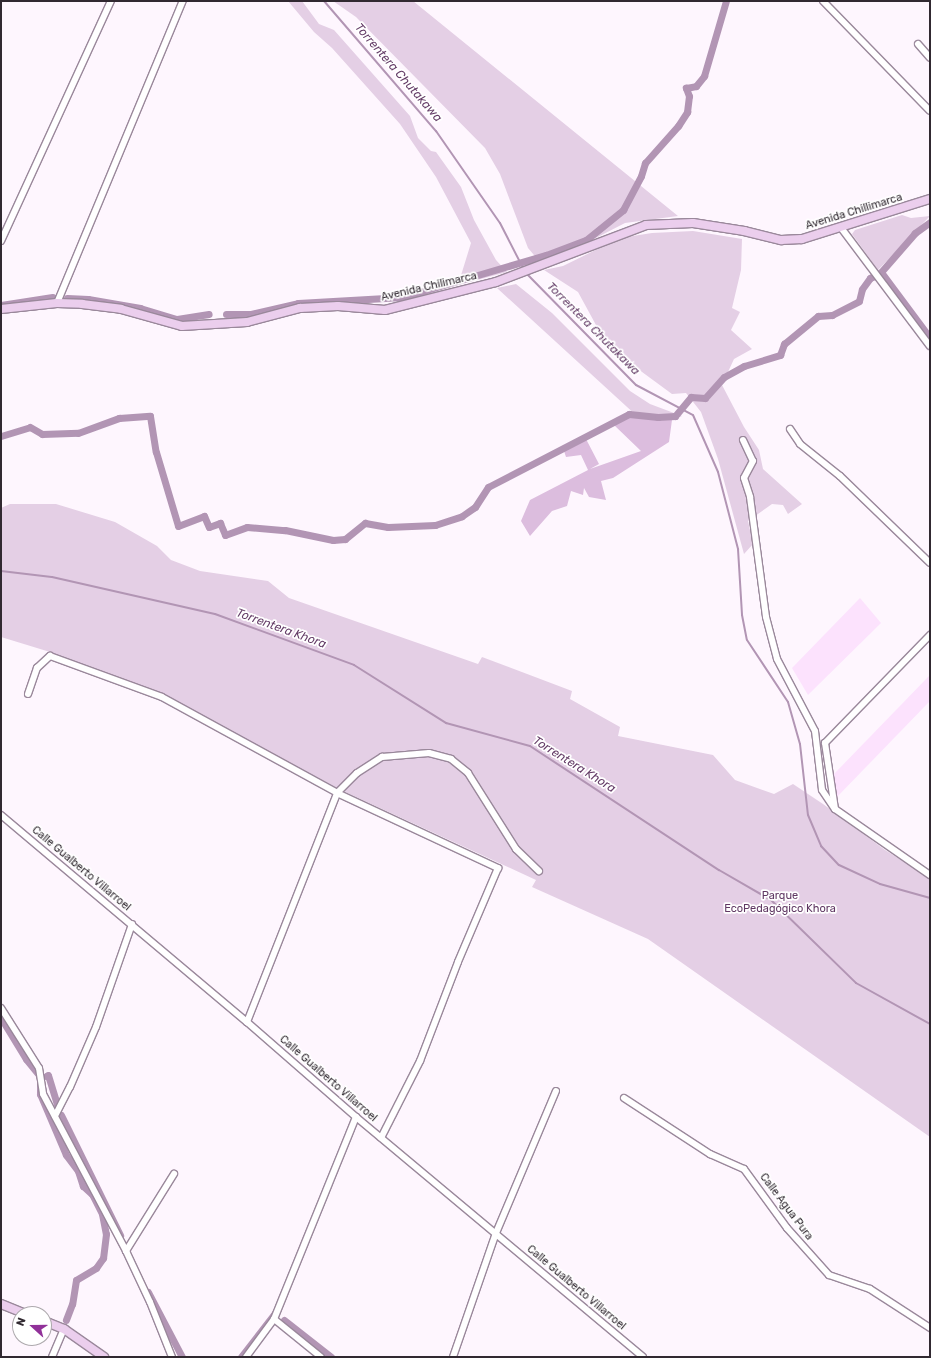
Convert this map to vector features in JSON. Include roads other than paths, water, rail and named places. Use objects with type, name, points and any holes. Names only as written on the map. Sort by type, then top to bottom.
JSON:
[{"type":"street","points":[[1,241],[111,1]]},
{"type":"street","points":[[56,303],[182,1]]},
{"type":"street","points":[[823,1],[929,106]]},
{"type":"street","points":[[918,44],[930,58]]},
{"type":"street","name":"Avenida Chillimarca","points":[[529,271],[646,225],[693,223],[744,231],[781,240],[802,239],[842,229],[930,199]]},
{"type":"street","points":[[842,229],[930,346]]},
{"type":"street","name":"Avenida Chilimarca","points":[[1,309],[56,303],[121,309],[182,326],[247,322],[300,308],[338,306],[384,310],[529,271]]},
{"type":"street","points":[[790,429],[800,444],[840,476],[930,563]]},
{"type":"street","points":[[743,440],[753,461],[744,478],[750,496],[766,617],[778,659],[815,731],[822,790],[835,809],[930,875]]},
{"type":"street","points":[[835,809],[825,743],[930,634]]},
{"type":"street","points":[[28,694],[37,668],[50,656],[162,698],[337,793],[498,868],[458,962],[420,1062],[381,1138]]},
{"type":"street","points":[[247,1022],[337,793],[358,773],[382,757],[429,753],[451,759],[468,773],[516,849],[539,870]]},
{"type":"street","name":"Calle Gualberto Villarroel","points":[[1,815],[132,924],[356,1117],[643,1357]]},
{"type":"street","points":[[55,1116],[70,1087],[96,1027],[132,924]]},
{"type":"street","points":[[1,1008],[39,1068],[43,1094],[126,1251],[150,1302],[172,1357]]},
{"type":"street","points":[[453,1357],[496,1233],[556,1091]]},
{"type":"street","name":"Calle Agua Pura","points":[[624,1098],[710,1154],[744,1169],[791,1232],[829,1275],[870,1289],[930,1328]]},
{"type":"street","points":[[246,1357],[274,1319],[356,1117]]},
{"type":"street","points":[[126,1251],[174,1174]]},
{"type":"street","points":[[1,1304],[12,1308]]},
{"type":"street","points":[[274,1319],[321,1357]]},
{"type":"street","points":[[52,1324],[64,1329],[104,1357]]},
{"type":"street","points":[[52,1357],[64,1329]]},
{"type":"waterway","name":"Torrentera Chutakawa","points":[[324,1],[436,131],[500,223],[523,268]]},
{"type":"waterway","points":[[226,314],[251,314],[298,303],[403,297],[546,255],[586,240],[623,210],[641,176],[645,163],[678,126],[687,112],[689,96],[686,88],[696,86],[704,76],[726,1]]},
{"type":"waterway","points":[[930,222],[915,233],[881,272],[930,338]]},
{"type":"waterway","name":"Torrentera Chutakawa","points":[[525,272],[636,385],[693,415],[718,472],[738,549],[742,615],[747,640],[788,702],[800,744],[808,815],[821,846],[839,865],[880,884],[930,898]]},
{"type":"waterway","points":[[1,436],[30,427],[42,434],[78,433],[119,418],[150,416],[156,452],[178,526],[204,516],[209,527],[220,523],[225,535],[247,527],[285,530],[333,540],[345,539],[365,523],[388,527],[435,525],[462,516],[475,507],[488,487],[629,414],[658,417],[675,416],[691,397],[705,398],[724,377],[744,366],[780,355],[784,344],[818,316],[832,315],[859,301],[862,289],[870,278],[875,276]]},
{"type":"waterway","points":[[1,305],[52,297]]},
{"type":"waterway","points":[[67,298],[88,299],[140,308],[177,319],[209,314]]},
{"type":"waterway","name":"Torrentera Khora","points":[[1,571],[52,577],[215,614],[354,665],[446,723],[530,746],[719,870],[771,900],[856,983],[930,1024]]},
{"type":"waterway","points":[[1,1018],[26,1059],[40,1076],[40,1094],[66,1155],[78,1171],[83,1186],[92,1194],[102,1214],[106,1234],[103,1258],[96,1268],[76,1280],[72,1304],[66,1320]]},
{"type":"waterway","points":[[46,1076],[48,1075],[58,1108]]},
{"type":"waterway","points":[[61,1115],[120,1235]]},
{"type":"waterway","points":[[148,1292],[182,1357]]},
{"type":"waterway","points":[[241,1357],[275,1313]]},
{"type":"waterway","points":[[284,1320],[331,1357]]},
{"type":"park label","name":"Parque EcoPedagógico Khora","points":[[780,903]]}]
